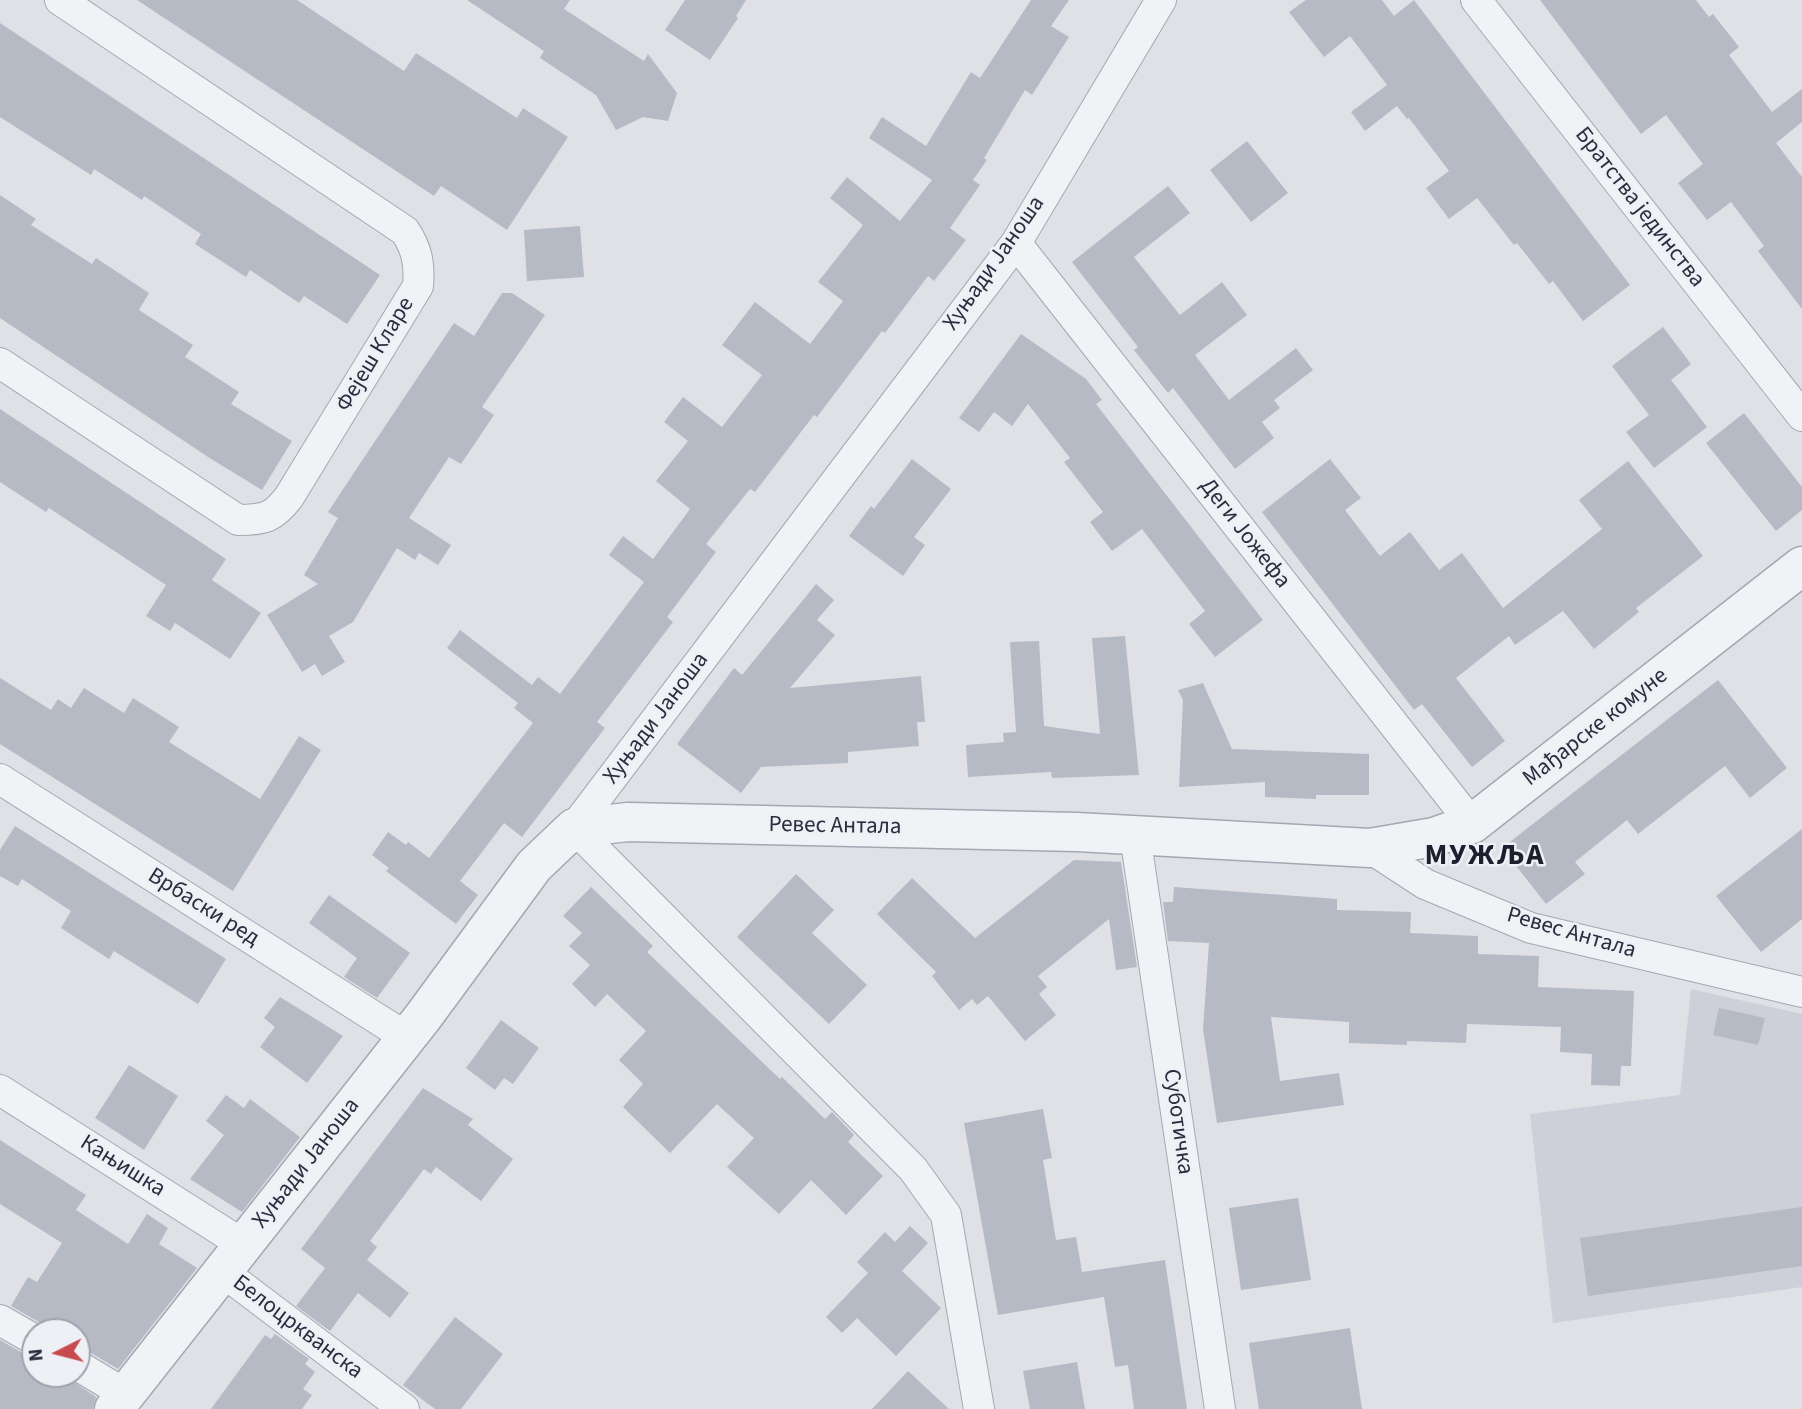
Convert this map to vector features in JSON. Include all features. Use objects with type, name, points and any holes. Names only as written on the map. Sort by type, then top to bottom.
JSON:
[{"type":"street","name":"Фејеш Кларе","points":[[0,363],[238,520],[267,518],[281,508],[289,497],[418,286],[417,253],[405,231],[61,0]]},
{"type":"street","name":"Хуњади Јаноша","points":[[119,1401],[407,1037],[534,866],[575,828],[1016,243],[1161,0]]},
{"type":"street","name":"Братства јединства","points":[[1476,0],[1802,416]]},
{"type":"street","name":"Деги Јожефа","points":[[1016,243],[1472,824]]},
{"type":"street","name":"Мађарске комуне","points":[[1370,848],[1434,837],[1472,824],[1802,566]]},
{"type":"street","name":"Врбаски ред","points":[[0,779],[407,1037]]},
{"type":"street","name":"Ревес Антала","points":[[575,828],[628,822],[1135,835],[1370,848],[1425,884],[1531,928],[1802,992]]},
{"type":"street","points":[[575,828],[913,1169],[933,1196],[946,1215],[979,1409]]},
{"type":"street","name":"Суботичка","points":[[1135,835],[1220,1409]]},
{"type":"street","name":"Кањишка","points":[[0,1090],[233,1258]]},
{"type":"street","name":"Белоцркванска","points":[[233,1258],[404,1409]]},
{"type":"street","points":[[0,1320],[21,1332]]},
{"type":"street","points":[[91,1377],[119,1401]]},
{"type":"shaded area","points":[[1691,989],[1802,1014],[1802,1287],[1553,1323],[1530,1114],[1680,1095]]},
{"type":"building","points":[[137,0],[297,0],[404,71],[416,53],[517,118],[523,108],[568,137],[507,230],[441,186],[434,196]]},
{"type":"building","points":[[467,0],[570,0],[564,9],[644,61],[648,54],[677,93],[668,121],[643,117],[616,130],[596,95],[540,58],[544,51]]},
{"type":"building","points":[[685,0],[746,0],[736,16],[738,18],[710,60],[665,30]]},
{"type":"building","points":[[1031,0],[1069,0],[1051,26],[1069,37],[1032,95],[1025,90],[984,158],[987,160],[973,180],[980,185],[950,228],[966,240],[934,281],[928,276],[755,492],[750,489],[706,544],[716,552],[667,617],[673,622],[597,722],[605,728],[522,837],[504,823],[460,881],[478,895],[456,924],[386,871],[389,868],[372,855],[388,832],[406,845],[408,842],[429,858],[533,723],[514,708],[518,703],[447,648],[460,630],[532,685],[538,677],[560,694],[644,582],[609,555],[623,536],[653,559],[690,509],[656,481],[688,441],[664,422],[683,397],[722,427],[762,375],[722,345],[755,302],[810,344],[843,301],[818,282],[863,225],[830,198],[847,177],[900,221],[932,180],[869,138],[882,117],[926,146],[971,72],[980,78]]},
{"type":"building","points":[[1306,0],[1382,0],[1394,16],[1414,0],[1630,285],[1583,321],[1553,281],[1549,284],[1477,198],[1449,219],[1426,188],[1449,171],[1397,106],[1365,131],[1351,112],[1387,85],[1350,36],[1324,57],[1289,12]]},
{"type":"building","points":[[1540,0],[1696,0],[1709,17],[1713,14],[1739,47],[1729,55],[1772,112],[1802,89],[1802,122],[1776,143],[1802,177],[1802,309],[1758,251],[1764,246],[1731,202],[1707,220],[1678,183],[1703,164],[1666,115],[1641,134]]},
{"type":"building","points":[[0,23],[380,275],[347,324],[304,296],[299,303],[250,270],[246,277],[195,244],[201,234],[144,196],[142,200],[94,169],[91,175],[0,117]]},
{"type":"building","points":[[1247,141],[1288,193],[1251,222],[1210,170]]},
{"type":"building","points":[[1168,186],[1190,213],[1134,257],[1180,315],[1222,282],[1247,315],[1195,355],[1229,400],[1296,348],[1313,370],[1274,400],[1280,408],[1262,422],[1274,438],[1235,469],[1173,388],[1168,393],[1134,350],[1138,347],[1072,262]]},
{"type":"building","points":[[0,195],[36,219],[31,225],[92,264],[96,258],[149,293],[139,310],[193,345],[185,357],[239,392],[231,404],[292,441],[262,490],[0,318]]},
{"type":"building","points":[[580,226],[584,277],[527,281],[524,230]]},
{"type":"building","points":[[502,293],[512,293],[545,315],[482,407],[494,415],[461,464],[449,457],[409,518],[451,545],[438,565],[419,553],[415,560],[397,548],[353,622],[329,636],[345,662],[322,676],[315,664],[302,672],[267,615],[318,584],[304,575],[338,518],[328,512],[454,323],[474,336]]},
{"type":"building","points":[[1663,327],[1691,364],[1671,380],[1707,427],[1654,468],[1626,432],[1649,415],[1612,366]]},
{"type":"building","points":[[1021,334],[1086,379],[1102,400],[1096,404],[1263,620],[1215,657],[1189,624],[1205,611],[1142,529],[1112,551],[1090,522],[1103,512],[1064,462],[1070,458],[1028,404],[1012,426],[994,412],[979,432],[959,418]]},
{"type":"building","points":[[0,409],[226,559],[212,580],[261,613],[230,659],[175,623],[170,631],[146,616],[166,585],[49,508],[46,512],[0,482]]},
{"type":"building","points":[[1744,413],[1802,487],[1802,510],[1776,531],[1706,443]]},
{"type":"building","points":[[912,459],[951,489],[914,537],[925,545],[903,576],[849,536],[871,506],[874,509]]},
{"type":"building","points":[[1330,459],[1361,498],[1345,510],[1380,556],[1410,532],[1439,570],[1462,553],[1503,608],[1602,529],[1579,500],[1628,461],[1703,556],[1636,608],[1639,612],[1594,649],[1563,611],[1515,645],[1509,636],[1456,678],[1505,741],[1472,767],[1422,704],[1414,710],[1262,512]]},
{"type":"building","points":[[816,584],[834,600],[817,620],[835,635],[790,688],[921,676],[925,722],[917,722],[919,746],[848,752],[848,763],[761,767],[741,793],[677,744],[734,668],[742,675]]},
{"type":"building","points":[[1125,636],[1139,775],[1052,778],[1051,772],[968,777],[966,745],[1004,742],[1003,733],[1016,732],[1010,642],[1039,641],[1044,726],[1100,734],[1092,638]]},
{"type":"building","points":[[0,678],[51,710],[58,699],[71,708],[84,688],[124,713],[133,698],[179,727],[169,742],[260,799],[299,736],[321,750],[233,891],[0,744]]},
{"type":"building","points":[[1718,680],[1787,768],[1750,798],[1725,766],[1638,834],[1627,820],[1575,862],[1585,874],[1546,904],[1502,848]]},
{"type":"building","points":[[1203,683],[1232,749],[1369,754],[1369,795],[1316,795],[1316,799],[1265,797],[1265,782],[1179,787],[1183,700],[1178,690]]},
{"type":"building","points":[[15,826],[226,959],[198,1004],[114,951],[109,959],[61,928],[71,911],[22,879],[18,886],[0,876],[0,850]]},
{"type":"building","points":[[1802,829],[1802,919],[1761,952],[1716,896]]},
{"type":"building","points":[[1074,860],[1121,862],[1137,967],[1116,970],[1109,919],[1038,976],[1047,987],[1039,994],[1056,1015],[1025,1041],[988,996],[977,1005],[972,999],[959,1010],[932,976],[936,972],[877,914],[912,878],[975,938]]},
{"type":"building","points":[[796,874],[834,910],[812,933],[867,985],[829,1024],[737,937]]},
{"type":"building","points":[[591,887],[653,946],[647,952],[780,1079],[782,1077],[825,1119],[832,1112],[854,1135],[848,1142],[883,1176],[846,1215],[811,1180],[779,1214],[727,1167],[754,1138],[717,1104],[670,1153],[623,1107],[643,1084],[619,1060],[646,1031],[607,994],[595,1007],[572,984],[590,965],[569,946],[582,933],[563,916]]},
{"type":"building","points":[[1174,887],[1337,899],[1337,910],[1411,912],[1410,933],[1478,936],[1478,954],[1539,956],[1538,987],[1634,991],[1631,1066],[1621,1066],[1620,1086],[1591,1085],[1592,1054],[1560,1052],[1561,1027],[1467,1024],[1466,1043],[1349,1043],[1349,1022],[1271,1017],[1280,1081],[1339,1073],[1344,1105],[1217,1123],[1203,1029],[1209,943],[1168,941],[1163,902],[1173,902]]},
{"type":"building","points":[[329,895],[410,953],[377,998],[344,977],[357,958],[309,923]]},
{"type":"building","points":[[280,997],[343,1036],[307,1083],[260,1047],[275,1027],[264,1018]]},
{"type":"building","points":[[1719,1008],[1765,1018],[1758,1045],[1713,1035]]},
{"type":"building","points":[[501,1020],[539,1048],[513,1084],[504,1078],[495,1090],[466,1068]]},
{"type":"building","points":[[129,1065],[178,1096],[144,1150],[95,1118]]},
{"type":"building","points":[[423,1088],[473,1119],[468,1125],[513,1159],[481,1201],[436,1167],[431,1174],[424,1169],[370,1241],[377,1247],[367,1260],[409,1293],[390,1318],[358,1293],[330,1331],[296,1306],[325,1268],[301,1249]]},
{"type":"building","points":[[226,1095],[244,1108],[250,1099],[300,1137],[242,1212],[190,1179],[224,1135],[206,1121]]},
{"type":"building","points":[[1043,1109],[1052,1158],[1043,1160],[1056,1240],[1076,1237],[1082,1272],[1165,1260],[1187,1409],[1134,1409],[1128,1365],[1115,1367],[1104,1297],[998,1315],[964,1123]]},
{"type":"building","points":[[0,1140],[86,1195],[76,1210],[128,1244],[147,1214],[168,1228],[159,1244],[197,1268],[118,1369],[91,1353],[91,1318],[32,1318],[11,1306],[28,1277],[37,1282],[62,1243],[0,1204]]},
{"type":"building","points":[[1298,1198],[1311,1280],[1241,1290],[1229,1208]]},
{"type":"building","points":[[1802,1207],[1802,1266],[1588,1296],[1580,1238]]},
{"type":"building","points":[[910,1226],[928,1243],[902,1271],[941,1308],[896,1356],[857,1318],[842,1333],[826,1317],[868,1273],[857,1262],[885,1232],[895,1242]]},
{"type":"building","points":[[455,1317],[503,1354],[461,1409],[435,1409],[403,1385]]},
{"type":"building","points":[[1350,1328],[1362,1409],[1259,1409],[1249,1343]]},
{"type":"building","points":[[275,1334],[309,1359],[305,1364],[315,1372],[303,1389],[312,1395],[302,1409],[211,1409],[265,1335],[271,1339]]},
{"type":"building","points":[[0,1340],[21,1352],[21,1388],[83,1388],[96,1397],[93,1409],[0,1409]]},
{"type":"building","points":[[1077,1362],[1085,1409],[1030,1409],[1023,1371]]},
{"type":"building","points":[[908,1371],[949,1409],[872,1409]]},
{"type":"district","name":"МУЖЉА","points":[[1485,857]]}]
